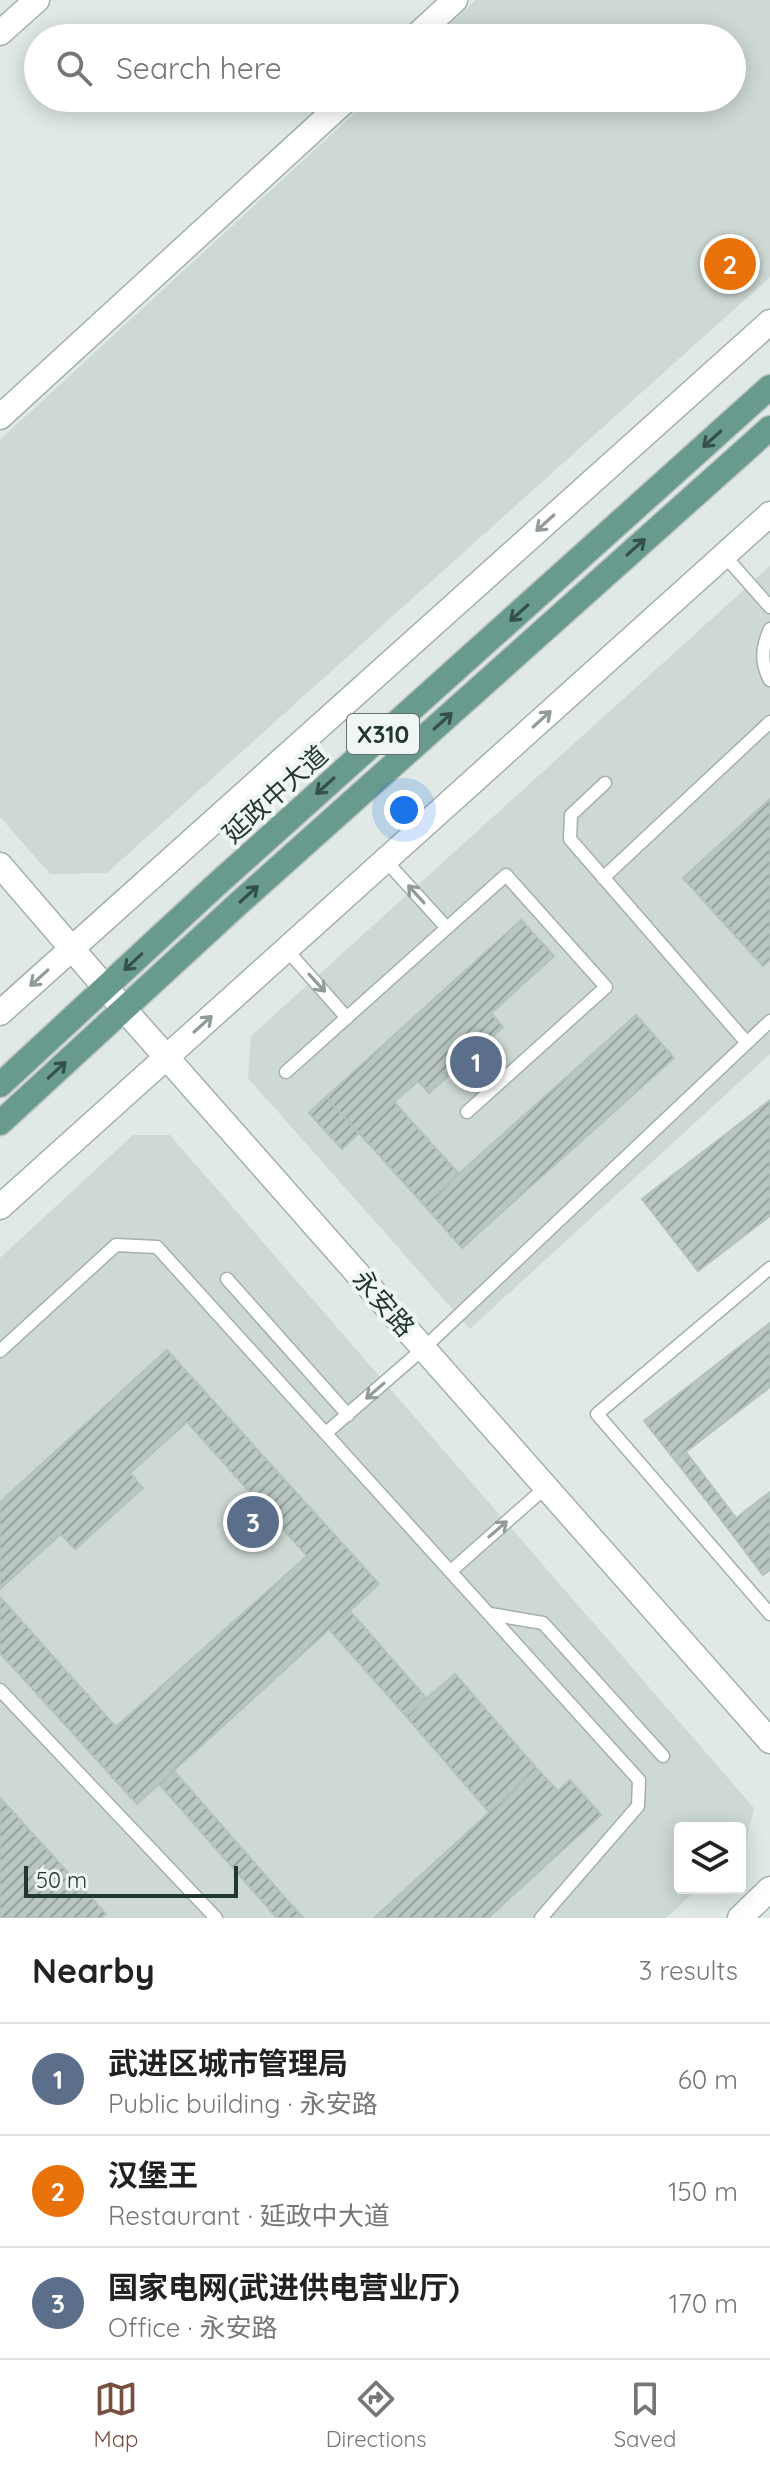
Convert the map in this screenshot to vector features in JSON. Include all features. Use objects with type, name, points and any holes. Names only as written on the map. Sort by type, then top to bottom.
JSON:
[{"type":"main road","name":"延政中大道","points":[[0,1085],[216,885],[770,387]]},
{"type":"main road","name":"X310","points":[[0,1123],[123,1008],[770,428]]},
{"type":"street","points":[[0,33],[37,0]]},
{"type":"street","points":[[429,24],[455,0]]},
{"type":"street","points":[[0,417],[333,112]]},
{"type":"street","points":[[0,1013],[770,322]]},
{"type":"street","points":[[0,1207],[770,514]]},
{"type":"street","name":"永安路","points":[[0,865],[770,1741]]},
{"type":"street","points":[[740,1918],[770,1889]]},
{"type":"lane","points":[[724,555],[770,607]]},
{"type":"lane","points":[[770,629],[764,644],[763,659],[770,680]]},
{"type":"lane","points":[[603,878],[770,722]]},
{"type":"lane","points":[[605,783],[571,815],[570,839],[747,1043]]},
{"type":"lane","points":[[385,860],[447,928]]},
{"type":"lane","points":[[286,1072],[506,875],[606,987],[467,1112]]},
{"type":"lane","points":[[286,949],[347,1018]]},
{"type":"lane","points":[[326,1433],[424,1348],[770,1021]]},
{"type":"lane","points":[[0,1351],[116,1245],[157,1247],[639,1780],[638,1806],[541,1918]]},
{"type":"lane","points":[[770,1268],[597,1414],[770,1614]]},
{"type":"lane","points":[[227,1279],[348,1415]]},
{"type":"lane","points":[[451,1571],[546,1487]]},
{"type":"lane","points":[[490,1614],[543,1623],[663,1756]]},
{"type":"lane","points":[[0,1690],[216,1918]]},
{"type":"shaded area","points":[[476,0],[770,0],[770,277],[107,873],[50,874],[0,817],[0,440],[356,112],[746,112],[746,24],[450,24]]},
{"type":"shaded area","points":[[770,566],[770,1054],[470,1329],[248,1078],[251,1036]]},
{"type":"shaded area","points":[[133,1135],[170,1135],[754,1808],[746,1843],[746,1822],[674,1822],[674,1894],[692,1894],[666,1918],[0,1918],[0,1258]]},
{"type":"building","points":[[770,799],[770,960],[763,966],[683,878]]},
{"type":"building","points":[[521,920],[554,956],[491,1013],[503,1027],[429,1093],[418,1081],[359,1133],[326,1097]]},
{"type":"building","points":[[636,1015],[674,1058],[462,1248],[424,1205]]},
{"type":"building","points":[[326,1097],[359,1133],[342,1149],[309,1113]]},
{"type":"building","points":[[770,1100],[770,1216],[698,1271],[642,1199]]},
{"type":"building","points":[[394,1102],[459,1174],[424,1205],[359,1133]]},
{"type":"building","points":[[770,1323],[770,1387],[675,1460],[644,1421]]},
{"type":"building","points":[[167,1350],[379,1584],[137,1804],[0,1653],[0,1597],[116,1727],[307,1556],[187,1422],[130,1473],[143,1488],[75,1549],[61,1534],[0,1589],[0,1502]]},
{"type":"building","points":[[686,1452],[736,1518],[726,1526],[675,1460]]},
{"type":"building","points":[[770,1492],[770,1570],[763,1575],[726,1526]]},
{"type":"building","points":[[349,1610],[426,1698],[406,1716],[329,1629]]},
{"type":"building","points":[[455,1674],[537,1769],[489,1812],[406,1716]]},
{"type":"building","points":[[537,1769],[558,1791],[570,1780],[601,1815],[488,1918],[374,1918]]},
{"type":"building","points":[[174,1771],[303,1918],[277,1918],[159,1784]]},
{"type":"building","points":[[0,1798],[106,1914],[102,1918],[0,1918]]},
{"type":"place","name":"汉堡王","points":[[730,264]]},
{"type":"place","name":"武进区城市管理局","points":[[476,1062]]},
{"type":"place","name":"国家电网(武进供电营业厅)","points":[[253,1522]]}]
